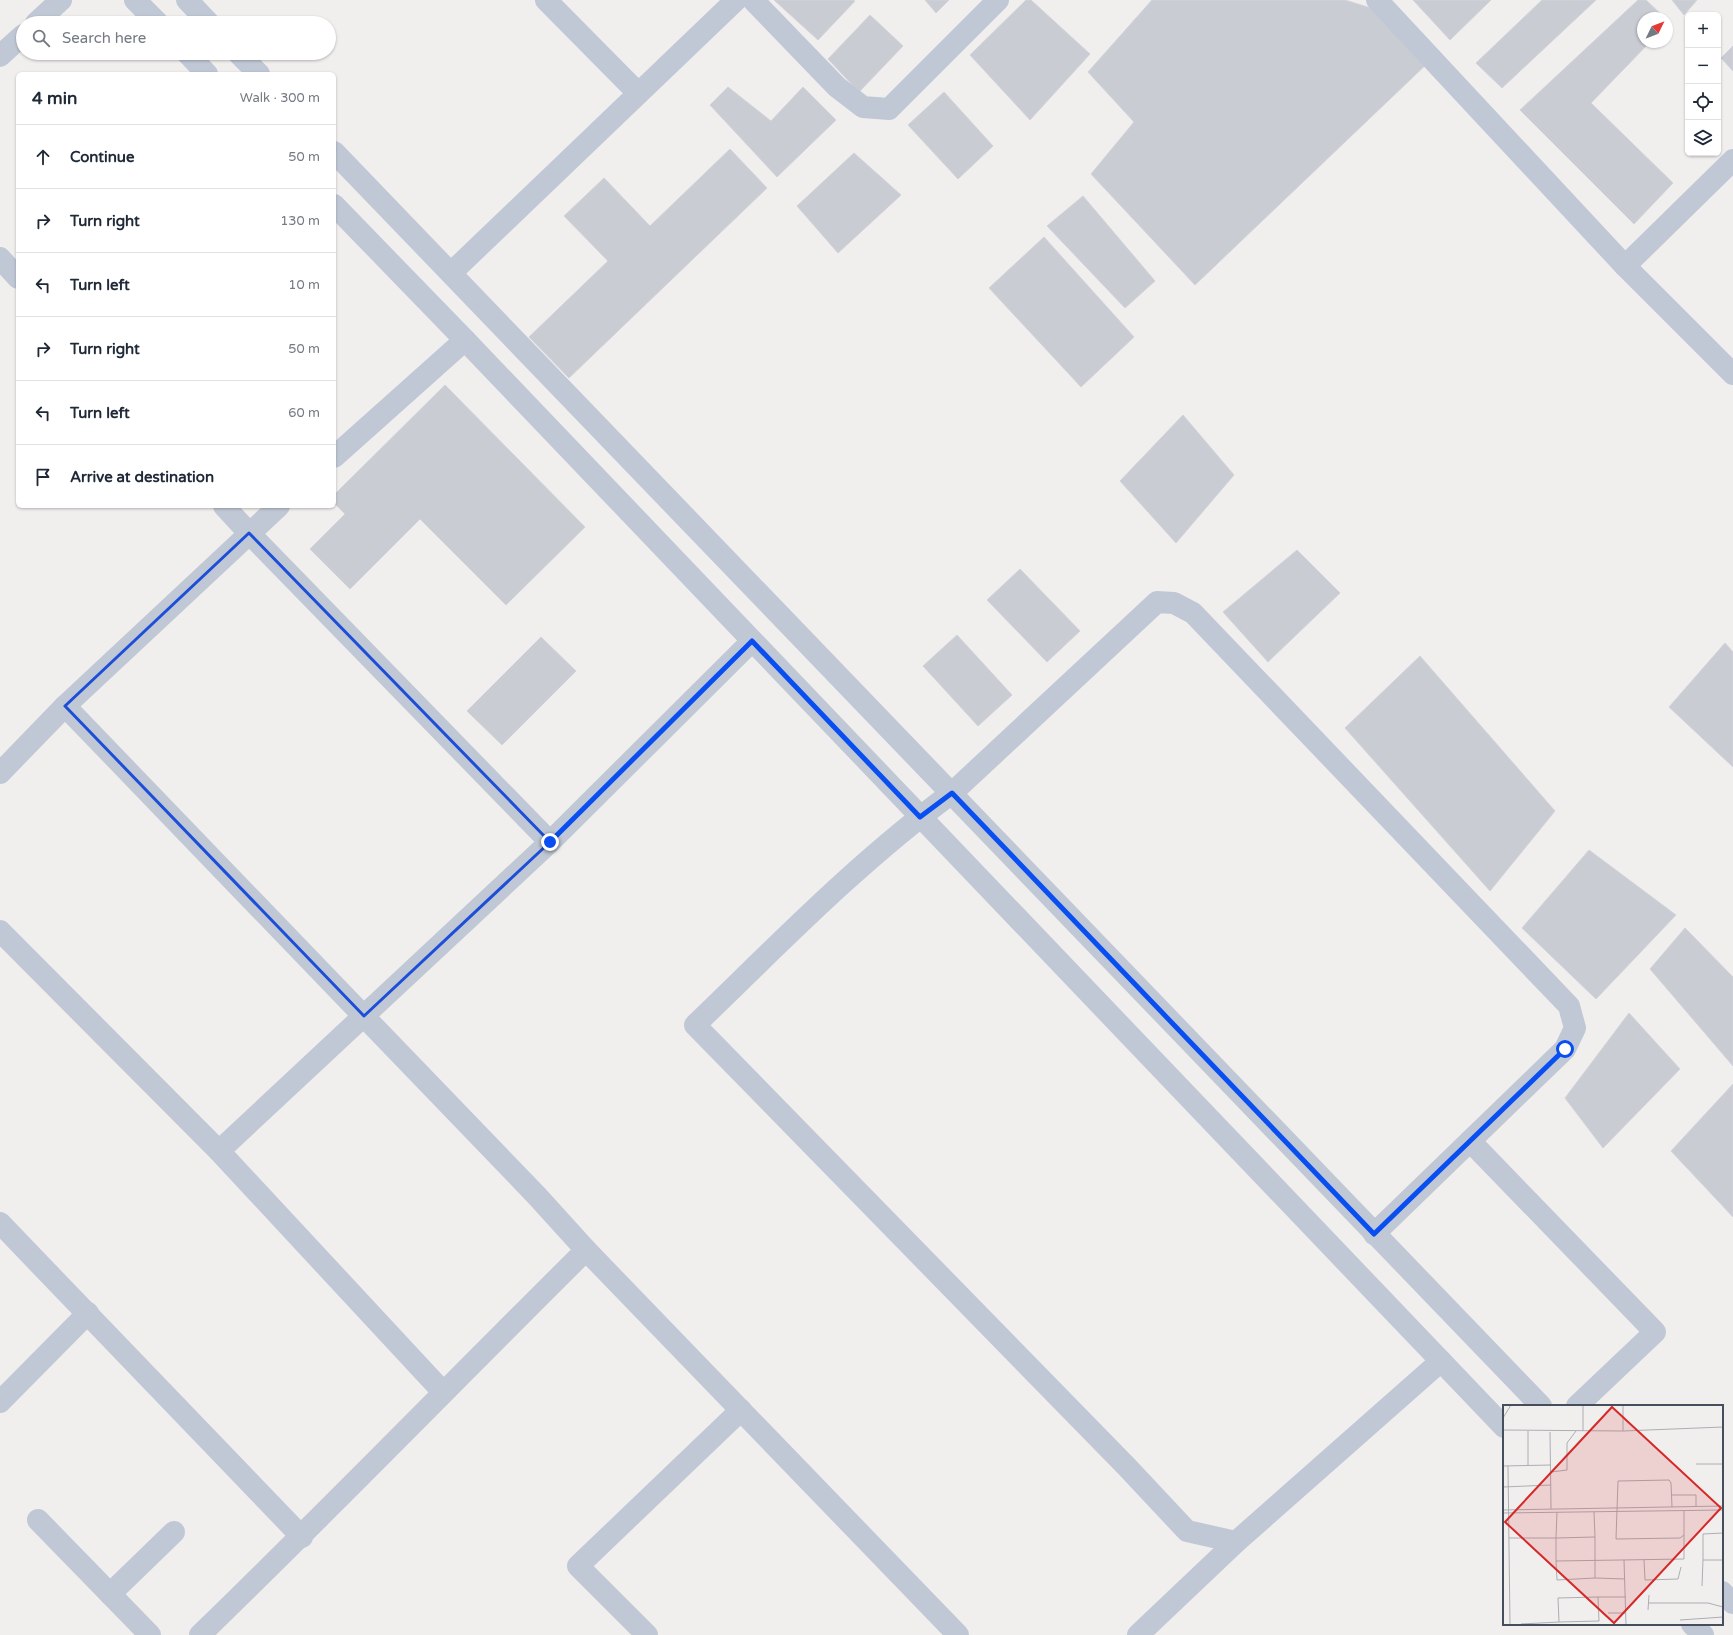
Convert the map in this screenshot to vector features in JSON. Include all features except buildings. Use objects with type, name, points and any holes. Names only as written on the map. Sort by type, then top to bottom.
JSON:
[{"type":"street","points":[[44,16],[61,0]]},
{"type":"street","points":[[136,0],[151,16]]},
{"type":"street","points":[[187,0],[202,16]]},
{"type":"street","points":[[546,0],[638,93]]},
{"type":"street","points":[[451,273],[736,0]]},
{"type":"street","points":[[753,0],[837,87],[863,107],[889,109],[998,0]]},
{"type":"street","points":[[1377,0],[1625,266],[1733,374]]},
{"type":"street","points":[[0,56],[16,41]]},
{"type":"street","points":[[194,60],[205,72]]},
{"type":"street","points":[[245,60],[257,72]]},
{"type":"street","points":[[336,154],[1540,1405]]},
{"type":"street","points":[[1625,266],[1733,160]]},
{"type":"street","points":[[336,207],[465,340],[1503,1426]]},
{"type":"street","points":[[0,258],[16,276]]},
{"type":"street","points":[[336,455],[465,340]]},
{"type":"street","points":[[226,508],[550,842]]},
{"type":"street","points":[[0,773],[65,706],[249,533],[278,508]]},
{"type":"street","points":[[1236,1542],[1187,1531],[1127,1467],[695,1025],[847,880],[920,817],[952,793],[1156,602],[1174,603],[1193,614],[1569,1006],[1575,1028],[1565,1049],[1374,1234]]},
{"type":"street","points":[[219,1151],[550,842],[752,641]]},
{"type":"street","points":[[65,706],[531,1190],[586,1250],[958,1635]]},
{"type":"street","points":[[0,931],[219,1151],[443,1392]]},
{"type":"street","points":[[1470,1141],[1655,1332],[1578,1405]]},
{"type":"street","points":[[0,1223],[302,1537]]},
{"type":"street","points":[[200,1635],[302,1537],[443,1392],[586,1250]]},
{"type":"street","points":[[0,1402],[88,1313]]},
{"type":"street","points":[[1138,1635],[1236,1542],[1441,1362]]},
{"type":"street","points":[[647,1635],[578,1566],[741,1410]]},
{"type":"street","points":[[38,1520],[150,1635]]},
{"type":"street","points":[[110,1594],[174,1532]]},
{"type":"street","points":[[1723,1593],[1733,1603]]},
{"type":"street","points":[[1693,1625],[1703,1635]]},
{"type":"highlighted area","points":[[249,533],[550,842],[364,1016],[65,706]]},
{"type":"route","points":[[550,842],[752,641],[920,817],[952,793],[1374,1234],[1565,1049]]}]
